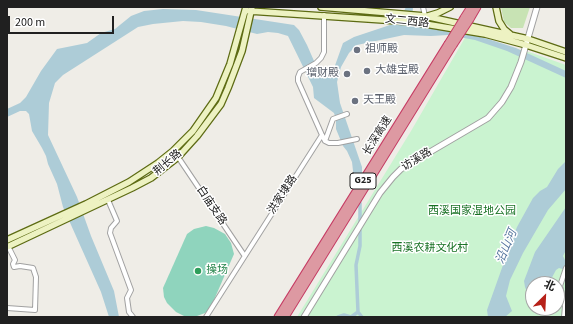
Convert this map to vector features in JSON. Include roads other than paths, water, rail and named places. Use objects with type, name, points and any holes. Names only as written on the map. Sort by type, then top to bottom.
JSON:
[{"type":"highway","name":"长深高速","points":[[467,18],[471,7]]},
{"type":"highway","name":"长深高速","points":[[278,317],[467,18],[477,7]]},
{"type":"highway","name":"长深高速","points":[[285,317],[450,45]]},
{"type":"main road","name":"文二西路","points":[[321,7],[425,16],[512,36],[526,45],[566,52]]},
{"type":"main road","points":[[425,16],[438,13],[450,7]]},
{"type":"main road","points":[[496,7],[499,20],[504,29],[512,36]]},
{"type":"main road","name":"文二西路","points":[[248,9],[413,22],[486,34],[566,58]]},
{"type":"main road","name":"荆长路","points":[[7,247],[129,182],[173,151],[193,131],[216,98],[230,64],[242,16],[248,9]]},
{"type":"main road","name":"荆长路","points":[[7,240],[63,217],[88,210],[151,178],[178,157],[197,136],[220,104],[233,76],[246,35],[250,18],[248,9]]},
{"type":"street","points":[[423,7],[425,16]]},
{"type":"street","name":"访溪路","points":[[304,317],[380,192],[401,169],[488,118],[502,102],[507,95],[521,62],[537,7]]},
{"type":"street","points":[[324,15],[324,52],[316,63],[302,70],[298,74],[298,81],[325,141],[329,143],[338,143],[355,139]]},
{"type":"street","points":[[325,141],[335,117],[346,114]]},
{"type":"street","name":"洪家埭路","points":[[206,317],[244,255],[322,136]]},
{"type":"street","name":"白庙支路","points":[[178,157],[244,255]]},
{"type":"street","points":[[108,200],[117,221],[110,233],[131,290],[127,298],[129,312],[133,317]]},
{"type":"street","points":[[7,247],[15,260],[13,264],[14,267],[20,266],[33,268],[36,278],[35,310],[7,308]]},
{"type":"street","points":[[564,317],[565,306],[560,286],[566,268]]},
{"type":"water","points":[[406,7],[413,7],[412,20],[488,39],[516,48],[566,71],[566,78],[507,51],[475,40],[448,35],[404,35],[357,45],[349,53],[341,67],[337,82],[340,103],[362,167],[362,174],[355,188],[352,162],[336,129],[336,119],[334,113],[314,98],[313,87],[288,36],[268,32],[257,34],[226,26],[201,22],[183,21],[138,27],[63,75],[55,83],[49,103],[48,135],[77,197],[91,236],[114,291],[119,317],[109,317],[101,292],[63,207],[57,184],[46,156],[32,131],[29,114],[26,111],[20,111],[7,117],[7,109],[20,103],[26,97],[41,71],[57,49],[87,43],[101,33],[115,29],[131,16],[144,11],[163,9],[196,10],[294,25],[299,30],[307,45],[318,70],[323,75],[328,77],[332,74],[343,43],[354,37],[393,24],[401,17]]},
{"type":"water","points":[[566,161],[566,189],[548,210],[523,253],[510,280],[506,296],[512,311],[505,317],[488,317],[487,310],[517,227],[533,198],[547,187],[558,169]]},
{"type":"water","points":[[566,207],[566,250],[563,256],[566,262],[566,270],[559,268],[553,276],[526,276],[535,252]]},
{"type":"waterway","points":[[360,203],[360,246],[356,265],[358,312],[362,317]]},
{"type":"waterway","points":[[338,317],[344,315],[351,317],[358,312]]},
{"type":"place","name":"祖师殿","points":[[357,50]]},
{"type":"place","name":"大雄宝殿","points":[[367,71]]},
{"type":"place","name":"增财殿","points":[[347,74]]},
{"type":"place","name":"天王殿","points":[[355,101]]},
{"type":"place","name":"操场","points":[[198,271]]},
{"type":"park label","name":"西溪国家湿地公园","points":[[472,212]]},
{"type":"park label","name":"西溪农耕文化村","points":[[430,249]]},
{"type":"water label","name":"沿山河","points":[[507,247]]}]
